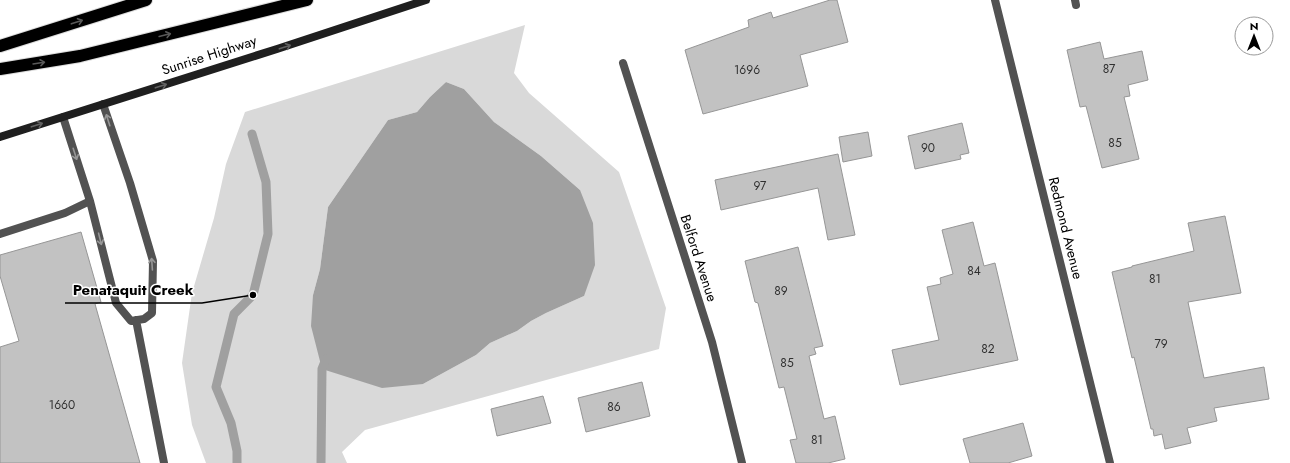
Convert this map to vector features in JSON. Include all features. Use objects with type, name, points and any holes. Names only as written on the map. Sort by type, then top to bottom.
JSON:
[{"type":"highway","points":[[0,46],[146,0]]},
{"type":"highway","points":[[0,69],[80,56],[307,0]]},
{"type":"main road","name":"Sunrise Highway","points":[[0,137],[426,0]]},
{"type":"street","name":"Redmond Avenue","points":[[995,0],[1110,463]]},
{"type":"street","name":"Belford Avenue","points":[[623,63],[712,342],[742,463]]},
{"type":"street","points":[[63,117],[90,201],[116,303],[131,321],[144,319],[152,313],[153,261],[130,183],[104,104]]},
{"type":"street","points":[[0,234],[65,213],[90,201]]},
{"type":"street","points":[[136,320],[164,463]]},
{"type":"shaded area","points":[[525,25],[514,73],[529,93],[619,172],[666,308],[659,349],[365,430],[342,452],[347,463],[206,463],[192,425],[182,363],[192,293],[214,218],[226,164],[245,112]],"holes":[[[446,82],[464,89],[494,122],[541,156],[580,190],[584,296],[546,313],[517,331],[490,343],[476,355],[423,384],[313,295],[320,269],[328,207],[388,120],[417,112]]]},
{"type":"shaded area","points":[[446,82],[464,89],[494,122],[541,156],[580,190],[593,223],[595,265],[584,296],[546,313],[517,331],[490,343],[476,355],[423,384],[382,388],[322,369],[311,326],[313,295],[320,269],[328,207],[388,120],[417,112]]},
{"type":"building","points":[[830,0],[837,0],[848,42],[800,55],[808,86],[703,114],[685,50],[749,27],[748,20],[771,12],[773,18]]},
{"type":"building","points":[[1100,42],[1104,59],[1142,51],[1148,80],[1128,85],[1130,96],[1124,97],[1139,159],[1102,168],[1086,106],[1080,107],[1067,50]]},
{"type":"building","points":[[962,123],[969,153],[960,155],[961,159],[915,169],[908,136]]},
{"type":"building","points":[[868,132],[872,156],[843,162],[839,137]]},
{"type":"building","points":[[838,154],[855,235],[828,240],[818,188],[721,210],[715,180]]},
{"type":"building","points":[[1225,216],[1241,293],[1188,302],[1204,378],[1264,367],[1269,399],[1214,408],[1217,421],[1187,428],[1191,443],[1165,449],[1162,434],[1154,436],[1153,429],[1151,429],[1134,357],[1132,358],[1112,272],[1194,251],[1188,223]]},
{"type":"building","points":[[973,222],[984,266],[995,263],[1018,360],[900,385],[892,350],[939,340],[927,287],[941,284],[940,278],[953,274],[942,230]]},
{"type":"building","points":[[81,232],[101,302],[95,304],[140,463],[0,463],[0,347],[19,341],[0,276],[0,255]]},
{"type":"building","points":[[798,247],[823,346],[814,348],[816,354],[809,356],[824,419],[835,416],[845,459],[828,463],[796,463],[790,440],[797,439],[784,387],[779,388],[758,303],[755,302],[745,261]]},
{"type":"building","points":[[642,382],[650,416],[586,432],[578,398]]},
{"type":"building","points":[[543,396],[551,423],[497,436],[491,409]]},
{"type":"building","points":[[1023,423],[1032,456],[1008,463],[970,463],[963,439]]},
{"type":"waterway","points":[[237,463],[237,451],[231,423],[216,387],[234,314],[253,295],[268,234],[266,182],[252,134]]},
{"type":"waterway","points":[[321,463],[322,369],[326,359]]},
{"type":"place","name":"Penataquit Creek","points":[[253,295]]}]
